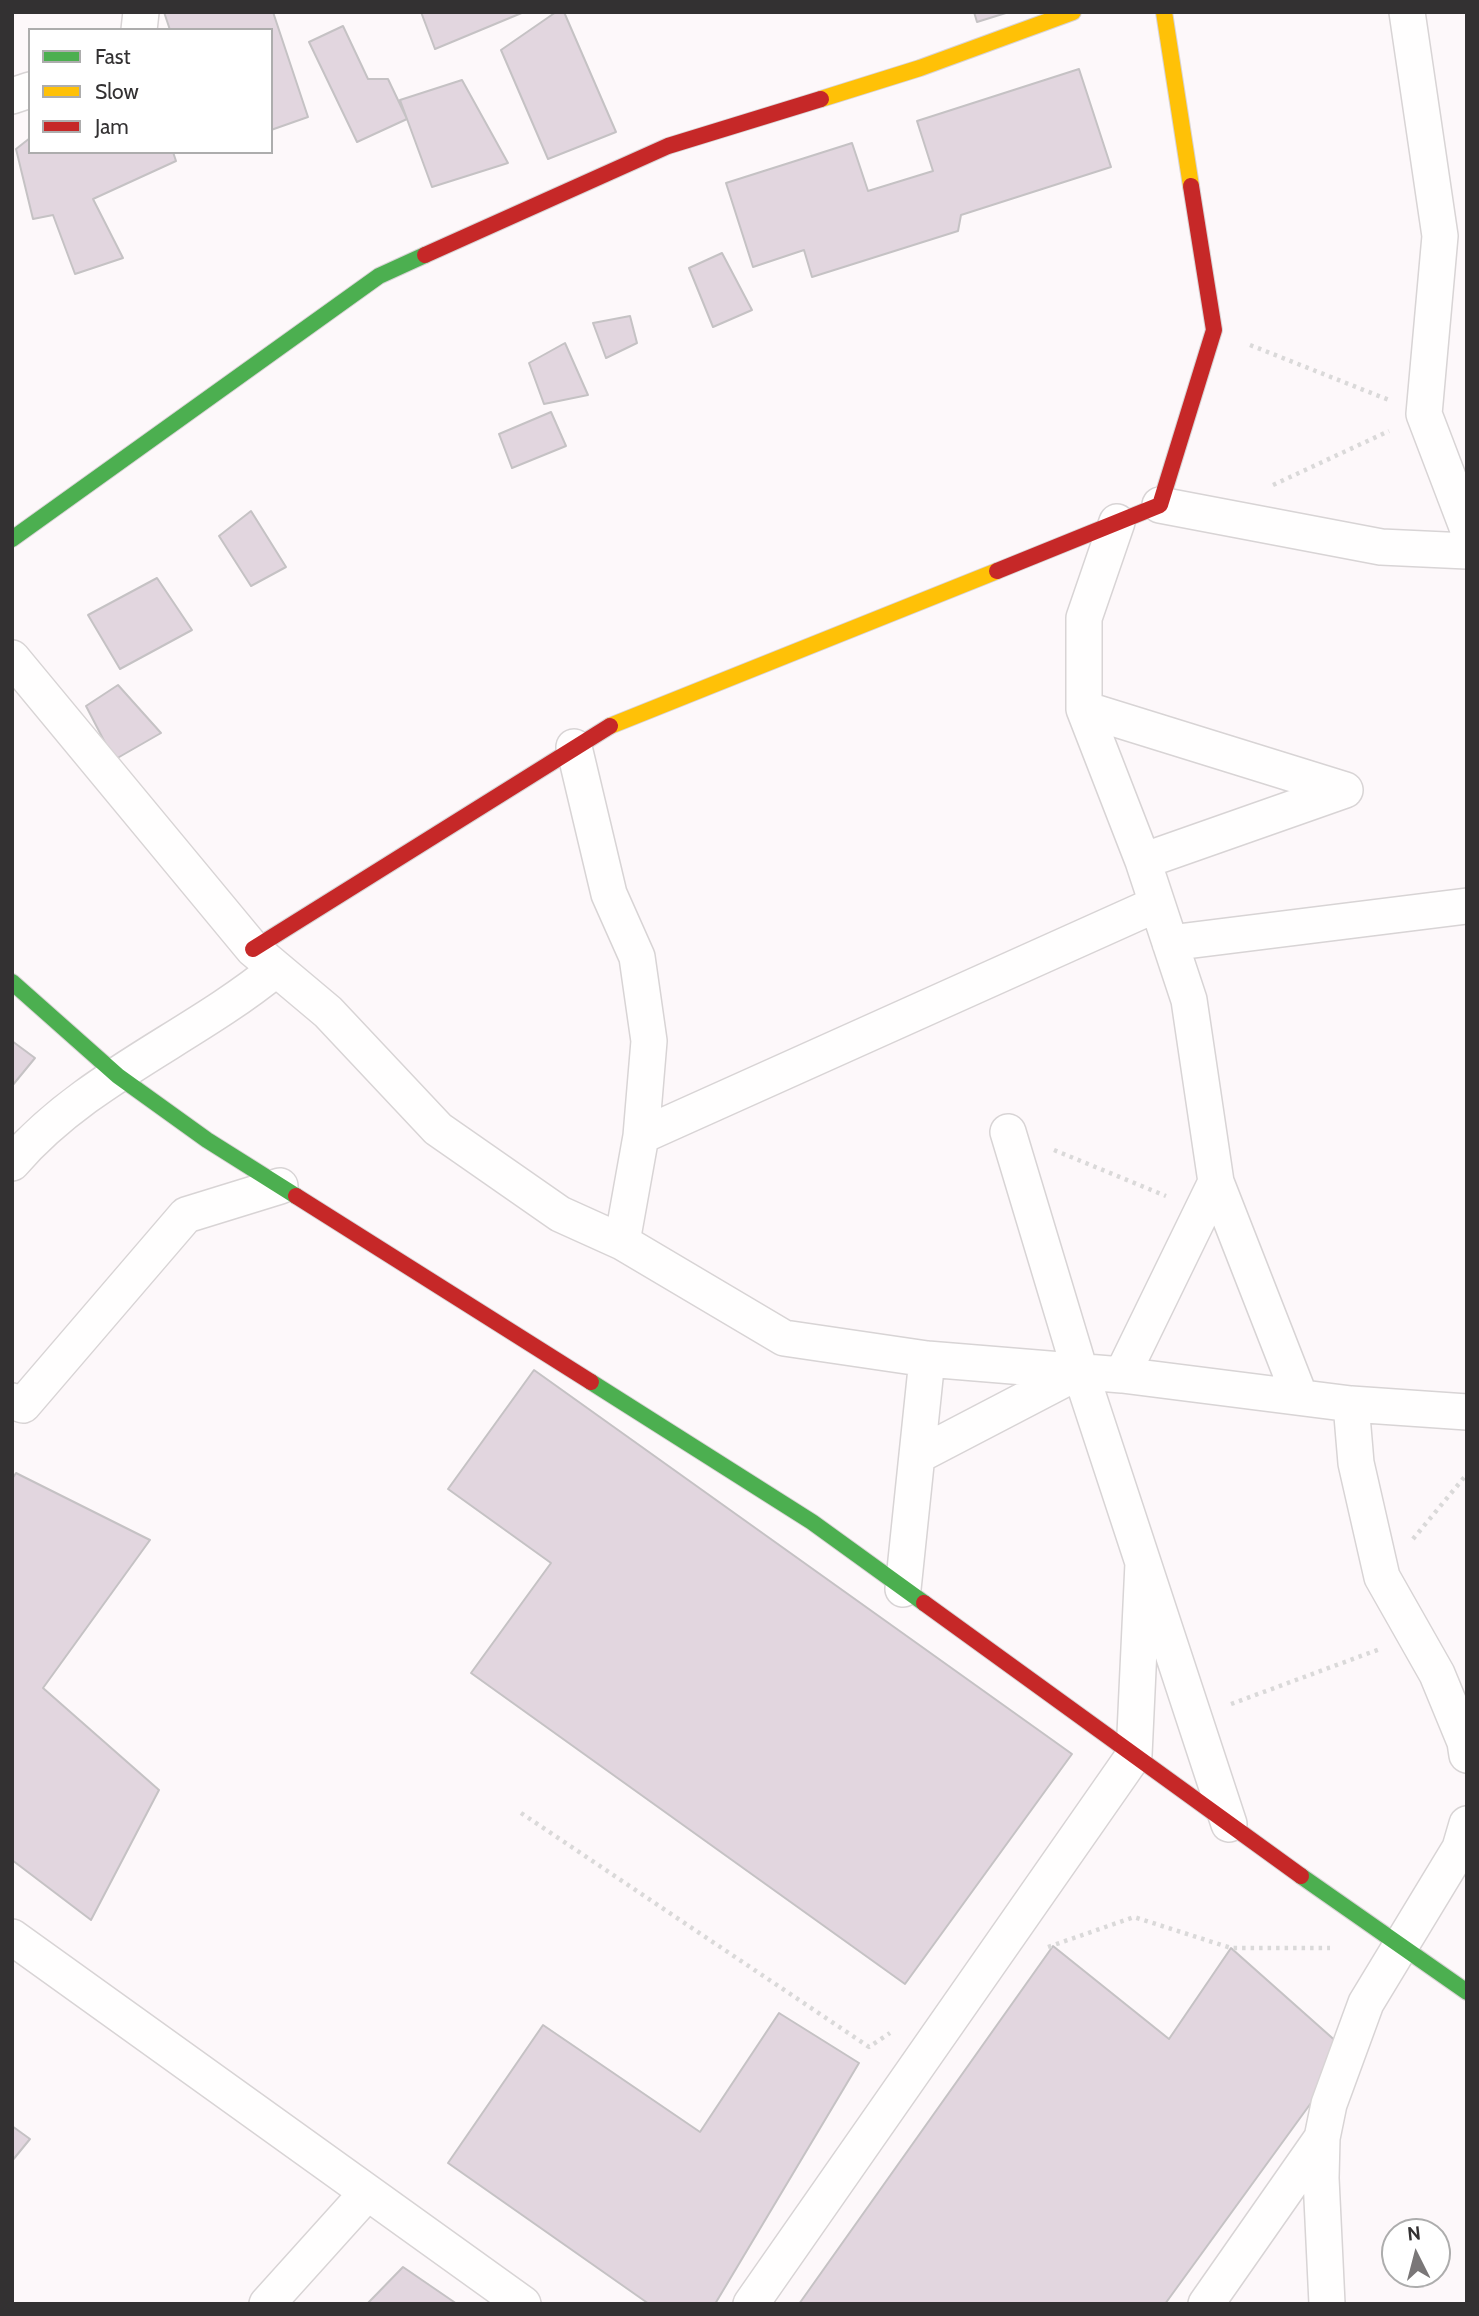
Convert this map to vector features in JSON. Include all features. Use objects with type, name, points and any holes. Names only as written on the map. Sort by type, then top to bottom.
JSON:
[{"type":"street","points":[[12,539],[379,276],[668,146],[920,68],[1073,12]]},
{"type":"street","points":[[1160,505],[1214,330],[1164,12]]},
{"type":"street","points":[[1407,12],[1440,236],[1424,414],[1467,527]]},
{"type":"street","points":[[12,1163],[66,1109],[236,1002],[265,959],[605,728],[1160,505],[1381,547],[1467,551]]},
{"type":"street","points":[[1117,522],[1084,618],[1084,709],[1143,861],[1189,1000],[1209,1196],[1300,1398]]},
{"type":"street","points":[[12,658],[265,959],[328,1012],[438,1129],[560,1214],[622,1242],[784,1338],[927,1359],[1122,1375],[1351,1404],[1467,1412]]},
{"type":"street","points":[[1084,709],[1345,790],[1143,861]]},
{"type":"street","points":[[574,747],[609,894],[637,957],[649,1041],[642,1136],[622,1242]]},
{"type":"street","points":[[642,1136],[1157,904]]},
{"type":"street","points":[[1170,943],[1467,906]]},
{"type":"street","points":[[12,982],[118,1076],[207,1140],[812,1522],[1401,1948],[1467,1992]]},
{"type":"street","points":[[1008,1132],[1080,1371],[1229,1824]]},
{"type":"street","points":[[12,1401],[23,1405],[186,1215],[280,1186]]},
{"type":"street","points":[[1122,1375],[1209,1196]]},
{"type":"street","points":[[903,1588],[927,1359]]},
{"type":"street","points":[[917,1456],[1080,1371]]},
{"type":"street","points":[[1351,1404],[1356,1463],[1382,1577],[1442,1685],[1465,1742],[1467,1755]]},
{"type":"street","points":[[751,2304],[1134,1755],[1143,1563]]},
{"type":"street","points":[[1327,2304],[1322,2138],[1329,2104],[1366,2003],[1461,1848],[1467,1824]]},
{"type":"street","points":[[12,1937],[523,2304]]},
{"type":"street","points":[[1206,2304],[1322,2138]]},
{"type":"street","points":[[267,2304],[367,2193]]},
{"type":"path","points":[[1214,330],[1424,414]]},
{"type":"path","points":[[1212,515],[1424,414]]},
{"type":"path","points":[[1008,1132],[1209,1196]]},
{"type":"path","points":[[1382,1577],[1467,1474]]},
{"type":"path","points":[[1194,1717],[1415,1636]]},
{"type":"path","points":[[521,1813],[869,2047],[901,2026]]},
{"type":"path","points":[[1040,1951],[1133,1917],[1231,1948],[1336,1948]]},
{"type":"building","points":[[164,12],[273,12],[308,117],[273,129],[273,28],[169,28]]},
{"type":"building","points":[[421,12],[524,12],[435,49]]},
{"type":"building","points":[[556,12],[564,12],[616,132],[548,159],[501,50]]},
{"type":"building","points":[[974,12],[1009,12],[977,22]]},
{"type":"building","points":[[343,26],[368,79],[388,79],[407,119],[357,142],[309,42]]},
{"type":"building","points":[[1079,69],[1111,167],[961,215],[958,231],[812,277],[804,250],[753,267],[726,183],[852,143],[868,191],[933,171],[917,121]]},
{"type":"building","points":[[462,80],[508,163],[432,187],[400,100]]},
{"type":"building","points":[[28,140],[28,154],[174,154],[176,161],[93,199],[123,258],[75,274],[53,215],[33,219],[16,149]]},
{"type":"building","points":[[722,253],[752,310],[713,327],[689,268]]},
{"type":"building","points":[[630,316],[637,343],[606,358],[593,323]]},
{"type":"building","points":[[565,343],[588,395],[544,404],[529,363]]},
{"type":"building","points":[[551,412],[566,446],[512,468],[499,434]]},
{"type":"building","points":[[251,511],[286,567],[251,586],[219,536]]},
{"type":"building","points":[[157,578],[192,630],[120,669],[88,615]]},
{"type":"building","points":[[118,685],[161,733],[114,760],[86,706]]},
{"type":"building","points":[[12,1041],[35,1058],[12,1086]]},
{"type":"building","points":[[534,1370],[1072,1754],[905,1984],[471,1673],[551,1563],[448,1489]]},
{"type":"building","points":[[16,1473],[150,1540],[43,1688],[159,1790],[91,1920],[12,1860],[12,1479]]},
{"type":"building","points":[[1053,1946],[1169,2039],[1231,1948],[1348,2052],[1165,2304],[799,2304]]},
{"type":"building","points":[[779,2013],[859,2063],[715,2304],[649,2304],[448,2163],[543,2025],[700,2132]]},
{"type":"building","points":[[12,2126],[30,2139],[12,2161]]},
{"type":"building","points":[[403,2267],[457,2304],[367,2304]]},
{"type":"traffic: fast","points":[[12,539],[379,276],[425,255]]},
{"type":"traffic: fast","points":[[12,982],[118,1076],[207,1140],[296,1196]]},
{"type":"traffic: fast","points":[[591,1382],[812,1522],[924,1603]]},
{"type":"traffic: fast","points":[[1301,1876],[1467,1992]]},
{"type":"traffic: slow","points":[[821,99],[920,68],[1073,12]]},
{"type":"traffic: slow","points":[[1164,12],[1191,186]]},
{"type":"traffic: slow","points":[[610,726],[997,571]]},
{"type":"traffic: jam","points":[[425,255],[668,146],[821,99]]},
{"type":"traffic: jam","points":[[997,571],[1160,505],[1214,330],[1191,186]]},
{"type":"traffic: jam","points":[[253,949],[610,726]]},
{"type":"traffic: jam","points":[[296,1196],[591,1382]]},
{"type":"traffic: jam","points":[[924,1603],[1301,1876]]}]
